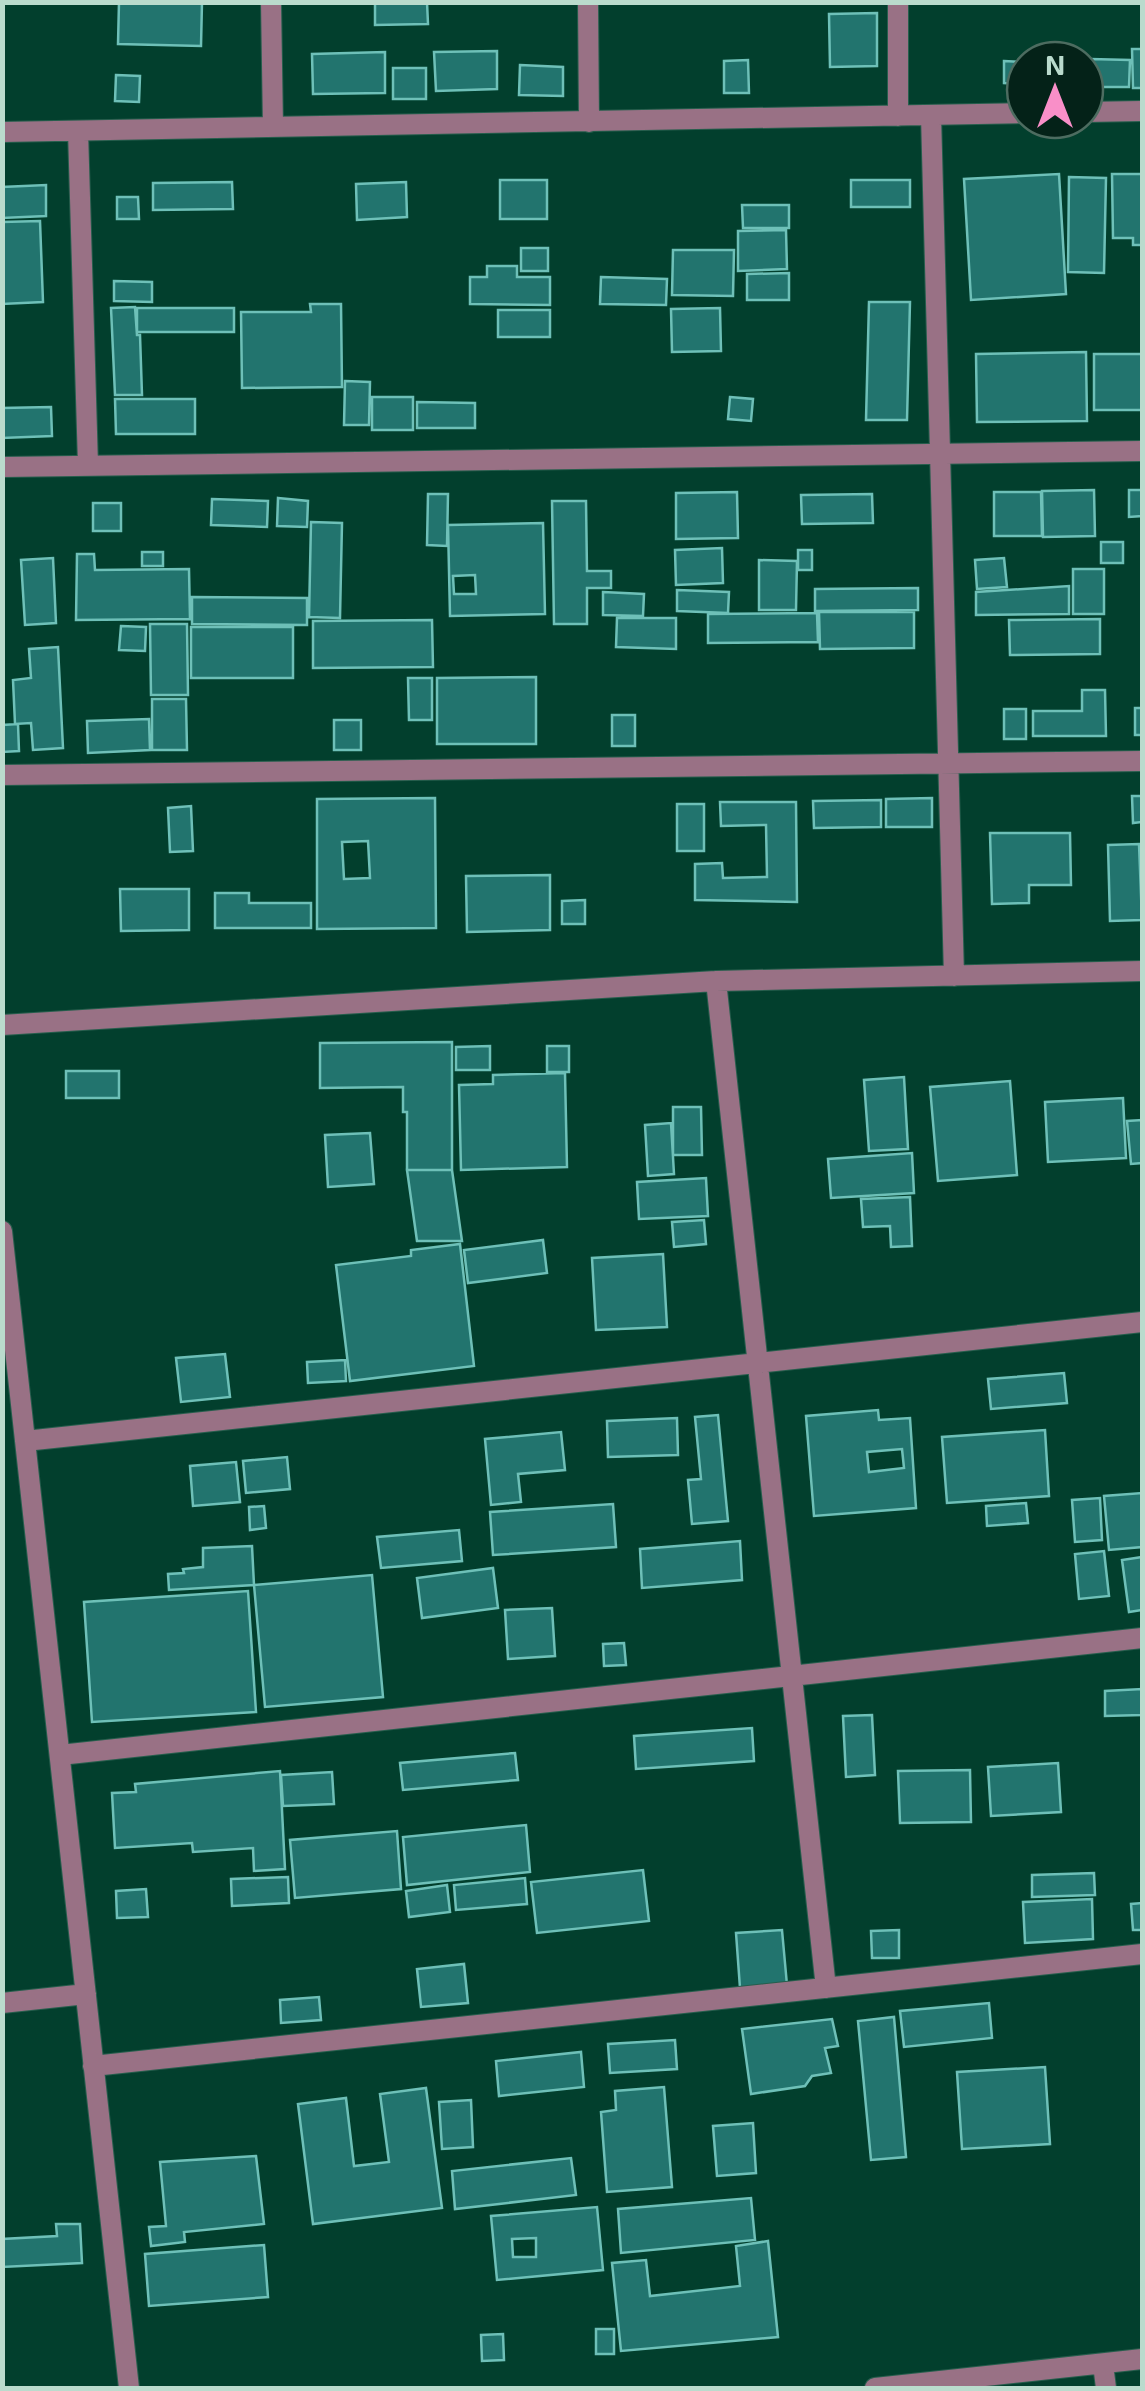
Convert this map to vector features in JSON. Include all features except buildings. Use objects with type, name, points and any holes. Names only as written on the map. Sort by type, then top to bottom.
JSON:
[{"type":"street","points":[[271,2],[273,127]]},
{"type":"street","points":[[588,2],[589,122]]},
{"type":"street","points":[[898,2],[898,116]]},
{"type":"street","points":[[1105,112],[1142,111]]},
{"type":"street","points":[[2,132],[1005,113]]},
{"type":"street","points":[[931,115],[954,976]]},
{"type":"street","points":[[78,130],[88,465]]},
{"type":"street","points":[[2,466],[1142,451]]},
{"type":"street","points":[[2,775],[1142,761]]},
{"type":"street","points":[[2,1026],[716,981],[1142,972]]},
{"type":"street","points":[[716,981],[826,1988]]},
{"type":"street","points":[[2,1231],[128,2388]]},
{"type":"street","points":[[25,1441],[1142,1322]]},
{"type":"street","points":[[60,1754],[1142,1638]]},
{"type":"street","points":[[94,2066],[1142,1954]]},
{"type":"street","points":[[2,2003],[86,1994]]},
{"type":"street","points":[[875,2388],[1142,2360]]},
{"type":"street","points":[[1103,2364],[1106,2388]]}]
